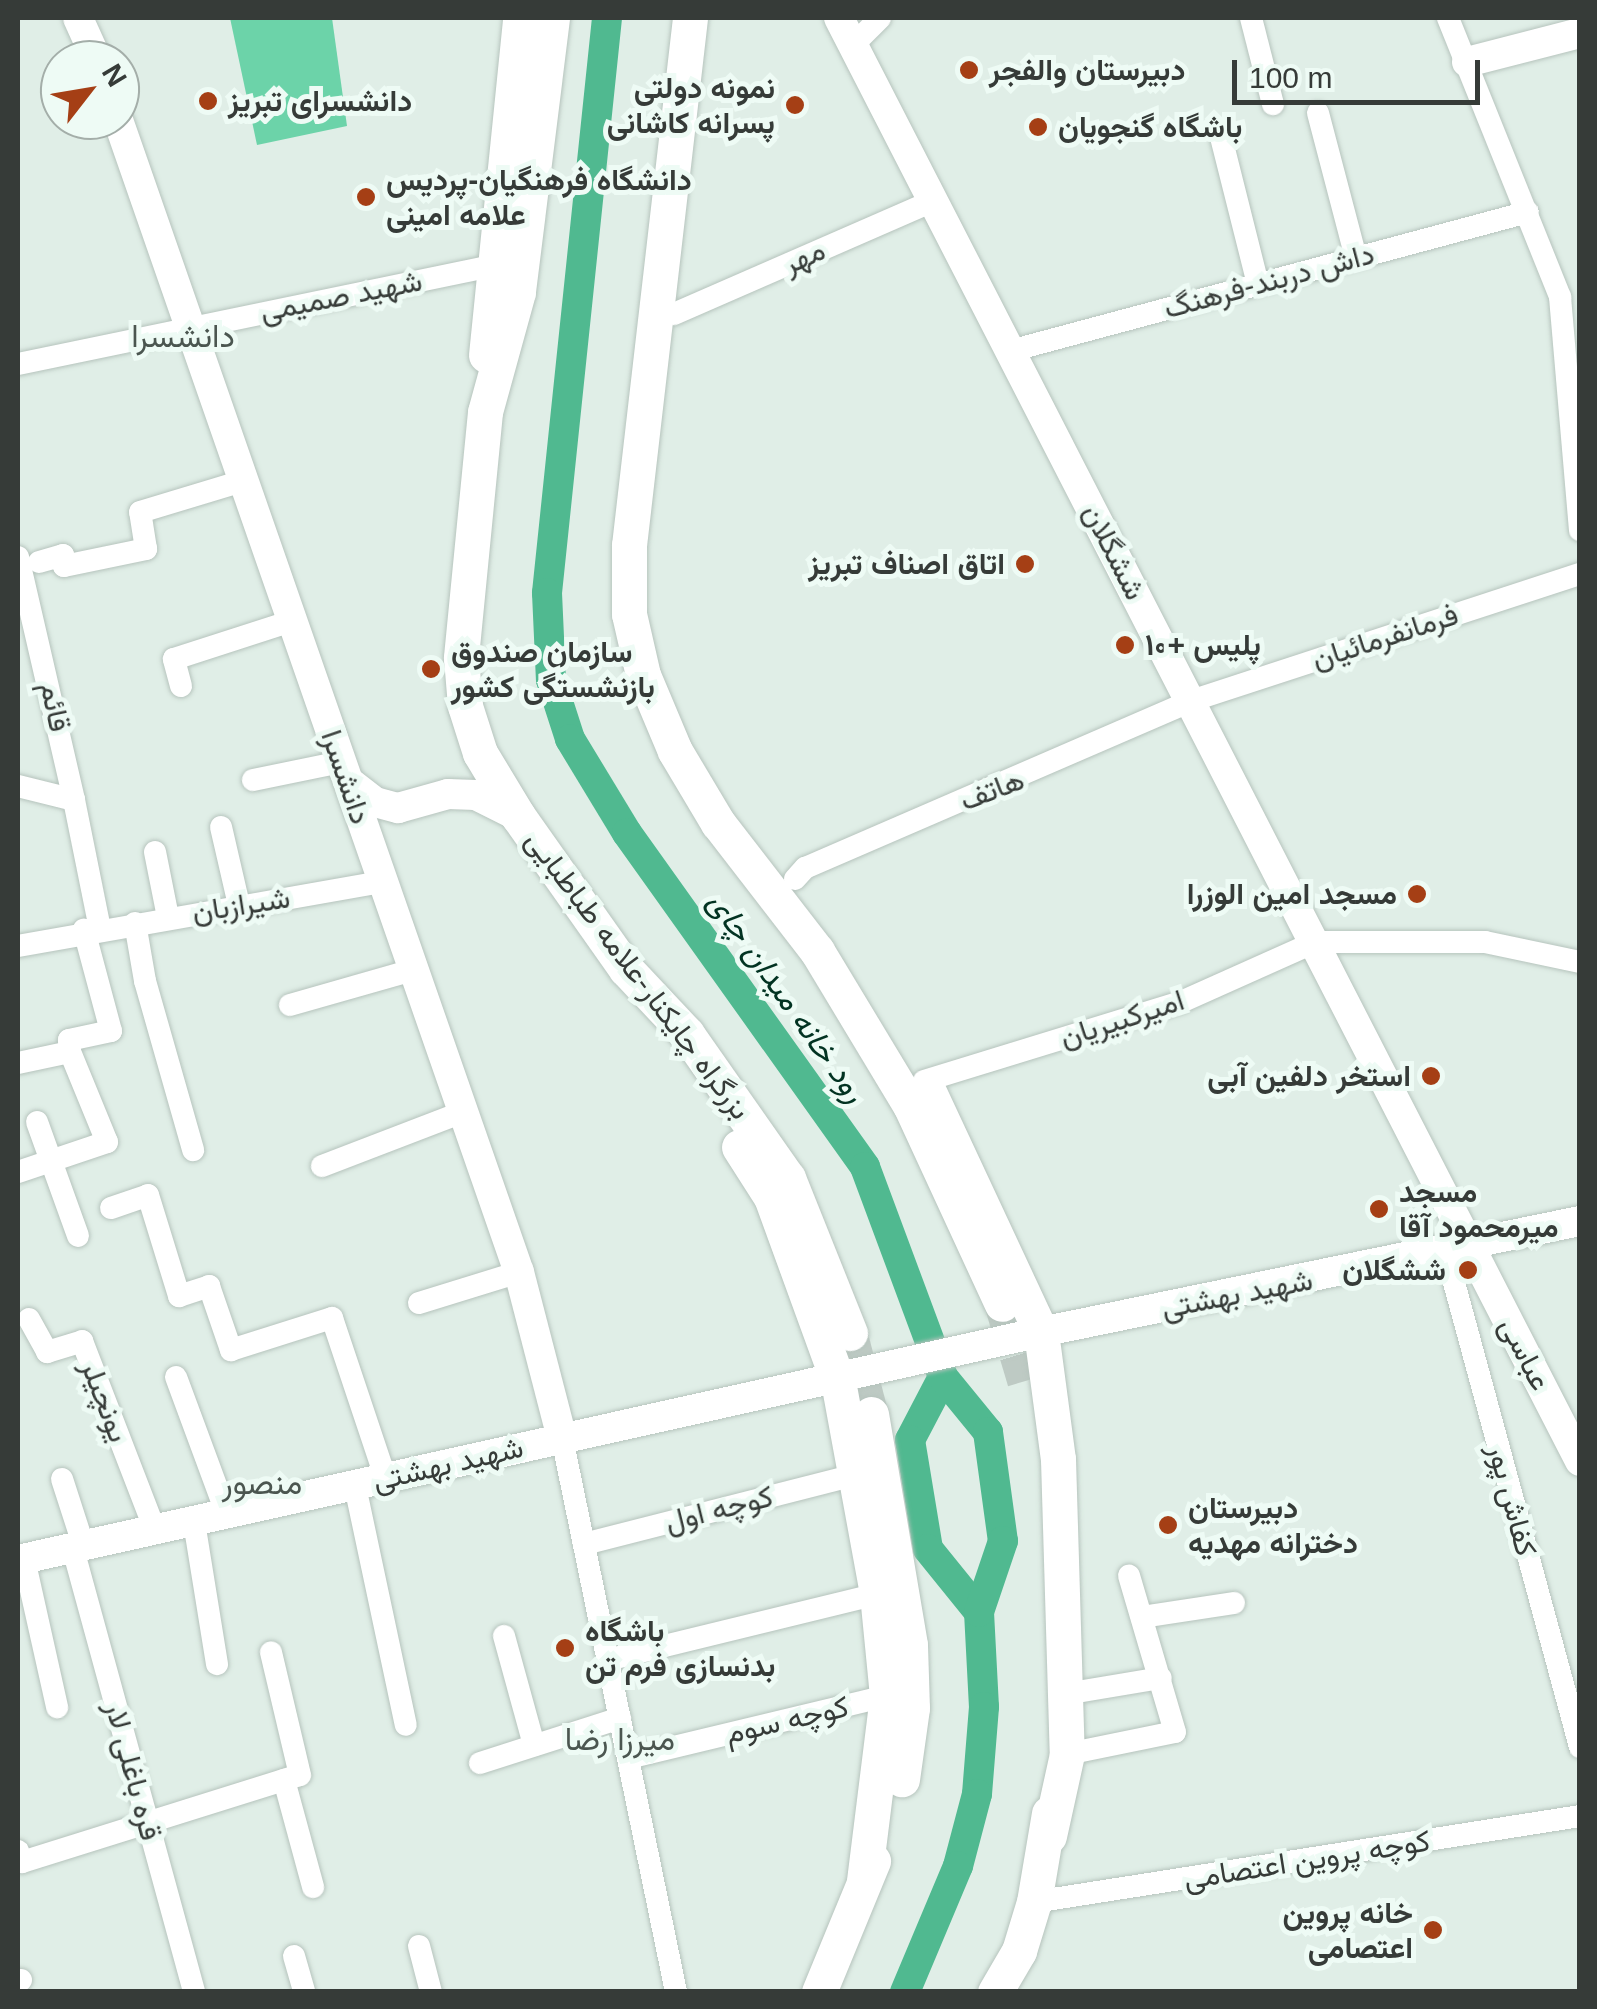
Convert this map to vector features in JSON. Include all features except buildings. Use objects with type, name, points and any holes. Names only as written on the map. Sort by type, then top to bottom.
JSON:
[{"type":"highway","points":[[485,412],[493,266],[520,18]]},
{"type":"highway","name":"بزرگراه چایکنار-علامه طباطبایی","points":[[552,18],[518,292],[485,412],[461,658],[466,706],[480,754],[518,816],[626,969],[687,1034],[788,1178],[850,1333]]},
{"type":"highway","points":[[690,18],[629,546],[629,614],[643,675],[675,751],[718,823],[816,951],[924,1081],[1041,1332],[1058,1459],[1067,1754],[1020,1951],[995,1992]]},
{"type":"highway","points":[[816,951],[910,1105],[1002,1304]]},
{"type":"highway","points":[[626,969],[661,1035],[771,1197],[838,1381],[876,1594],[887,1696],[864,1881]]},
{"type":"highway","points":[[1025,1381],[1045,1653],[1049,1836]]},
{"type":"highway","points":[[818,1990],[905,1770],[912,1708],[910,1646],[871,1414]]},
{"type":"main road","name":"ششگلان","points":[[846,31],[1315,942],[1458,1250]]},
{"type":"main road","points":[[1467,62],[1580,32]]},
{"type":"main road","name":"دانشسرا","points":[[125,140],[519,1272],[562,1438]]},
{"type":"main road","points":[[344,772],[375,802],[398,808],[448,794],[476,795],[518,816]]},
{"type":"main road","name":"شهید بهشتى","points":[[21,1559],[562,1438],[838,1381],[1004,1340],[1458,1250],[1580,1221]]},
{"type":"main road","name":"عباسى","points":[[1458,1250],[1580,1461]]},
{"type":"street","points":[[846,31],[880,18]]},
{"type":"street","points":[[1252,18],[1272,104]]},
{"type":"street","points":[[1448,18],[1560,296],[1580,530]]},
{"type":"street","points":[[1318,113],[1356,258]]},
{"type":"street","points":[[1221,137],[1258,284]]},
{"type":"street","name":"مهر","points":[[674,314],[933,201]]},
{"type":"street","name":"داش دربند-فرهنگ","points":[[1010,350],[1528,212]]},
{"type":"street","name":"شهید صمیمی","points":[[18,364],[189,325],[493,266]]},
{"type":"street","points":[[28,560],[63,555],[64,566],[146,549],[140,512],[243,480]]},
{"type":"street","name":"قائم","points":[[28,560],[74,800],[110,1031],[70,1040],[70,1052]]},
{"type":"street","name":"فرمانفرمائیان","points":[[1190,701],[1580,574]]},
{"type":"street","points":[[180,686],[174,659],[292,621]]},
{"type":"street","name":"هاتف","points":[[795,879],[805,868],[1190,701]]},
{"type":"street","points":[[253,780],[344,772]]},
{"type":"street","points":[[18,786],[74,800]]},
{"type":"street","points":[[222,827],[239,906]]},
{"type":"street","points":[[155,852],[168,917]]},
{"type":"street","name":"شیرازبان","points":[[18,946],[92,929],[382,882]]},
{"type":"street","points":[[135,923],[193,1150]]},
{"type":"street","points":[[1315,942],[1485,942],[1580,962]]},
{"type":"street","name":"امیرکبیریان","points":[[924,1081],[1181,1002],[1315,942]]},
{"type":"street","points":[[290,1005],[413,970]]},
{"type":"street","points":[[18,1063],[70,1052],[107,1142],[18,1172]]},
{"type":"street","points":[[322,1166],[463,1112]]},
{"type":"street","points":[[37,1122],[78,1236]]},
{"type":"street","points":[[356,1153],[364,1176]]},
{"type":"street","points":[[110,1208],[148,1195],[179,1296],[209,1286],[231,1350],[332,1318],[386,1479]]},
{"type":"street","name":"کفاش پور","points":[[1458,1250],[1580,1747]]},
{"type":"street","points":[[419,1303],[519,1272]]},
{"type":"street","name":"یونچیلر","points":[[29,1319],[51,1360],[82,1341],[156,1530]]},
{"type":"street","points":[[176,1377],[227,1515]]},
{"type":"street","points":[[562,1438],[676,1992]]},
{"type":"street","name":"کوچه اول","points":[[584,1544],[855,1475]]},
{"type":"street","name":"قره باغلی لار","points":[[62,1479],[146,1821],[194,1992]]},
{"type":"street","points":[[355,1486],[406,1725]]},
{"type":"street","points":[[194,1522],[217,1664]]},
{"type":"street","points":[[21,1559],[57,1707]]},
{"type":"street","points":[[1067,1754],[1175,1732],[1129,1576]]},
{"type":"street","points":[[608,1660],[876,1594]]},
{"type":"street","points":[[1142,1617],[1234,1603]]},
{"type":"street","points":[[504,1636],[534,1745]]},
{"type":"street","points":[[18,1850],[22,1862],[300,1775],[271,1652]]},
{"type":"street","points":[[1065,1694],[1160,1678]]},
{"type":"street","name":"کوچه سوم","points":[[628,1758],[887,1696]]},
{"type":"street","points":[[480,1763],[620,1718]]},
{"type":"street","points":[[284,1780],[313,1886]]},
{"type":"street","name":"کوچه پروین اعتصامی","points":[[1034,1902],[1580,1816]]},
{"type":"street","points":[[419,1946],[431,1992]]},
{"type":"street","points":[[294,1956],[304,1992]]},
{"type":"green space","points":[[230,18],[332,18],[347,126],[257,145]]},
{"type":"waterway","name":"رود خانه میدان چای","points":[[607,18],[547,593],[551,680],[570,739],[627,833],[865,1167],[943,1377],[910,1440],[928,1549],[979,1612],[984,1707],[977,1794],[958,1866],[905,1992]]},
{"type":"waterway","points":[[943,1377],[988,1432],[1003,1541],[979,1612]]},
{"type":"tunnel","points":[[1002,1304],[1025,1381]]},
{"type":"tunnel","points":[[850,1333],[871,1414]]},
{"type":"place","name":"دبیرستان والفجر","points":[[969,70]]},
{"type":"place","name":"دانشسرای تبریز","points":[[208,101]]},
{"type":"place","name":"نمونه دولتی پسرانه کاشانی","points":[[795,105]]},
{"type":"place","name":"باشگاه گنجویان","points":[[1038,127]]},
{"type":"place","name":"دانشگاه فرهنگیان-پردیس علامه امینی","points":[[366,197]]},
{"type":"place","name":"اتاق اصناف تبریز","points":[[1025,564]]},
{"type":"place","name":"پلیس +۱۰","points":[[1125,645]]},
{"type":"place","name":"سازمان صندوق بازنشستگی کشور","points":[[431,669]]},
{"type":"place","name":"مسجد امین الوزرا","points":[[1417,894]]},
{"type":"place","name":"استخر دلفین آبی","points":[[1431,1076]]},
{"type":"place","name":"مسجد میرمحمود آقا","points":[[1379,1209]]},
{"type":"place","name":"ششگلان","points":[[1468,1270]]},
{"type":"place","name":"دبیرستان دخترانه مهدیه","points":[[1168,1525]]},
{"type":"place","name":"باشگاه بدنسازی فرم تن","points":[[565,1648]]},
{"type":"place","name":"خانه پروین اعتصامی","points":[[1433,1930]]},
{"type":"district","name":"دانشسرا","points":[[183,336]]},
{"type":"district","name":"منصور","points":[[262,1483]]},
{"type":"district","name":"میرزا رضا","points":[[620,1739]]}]
